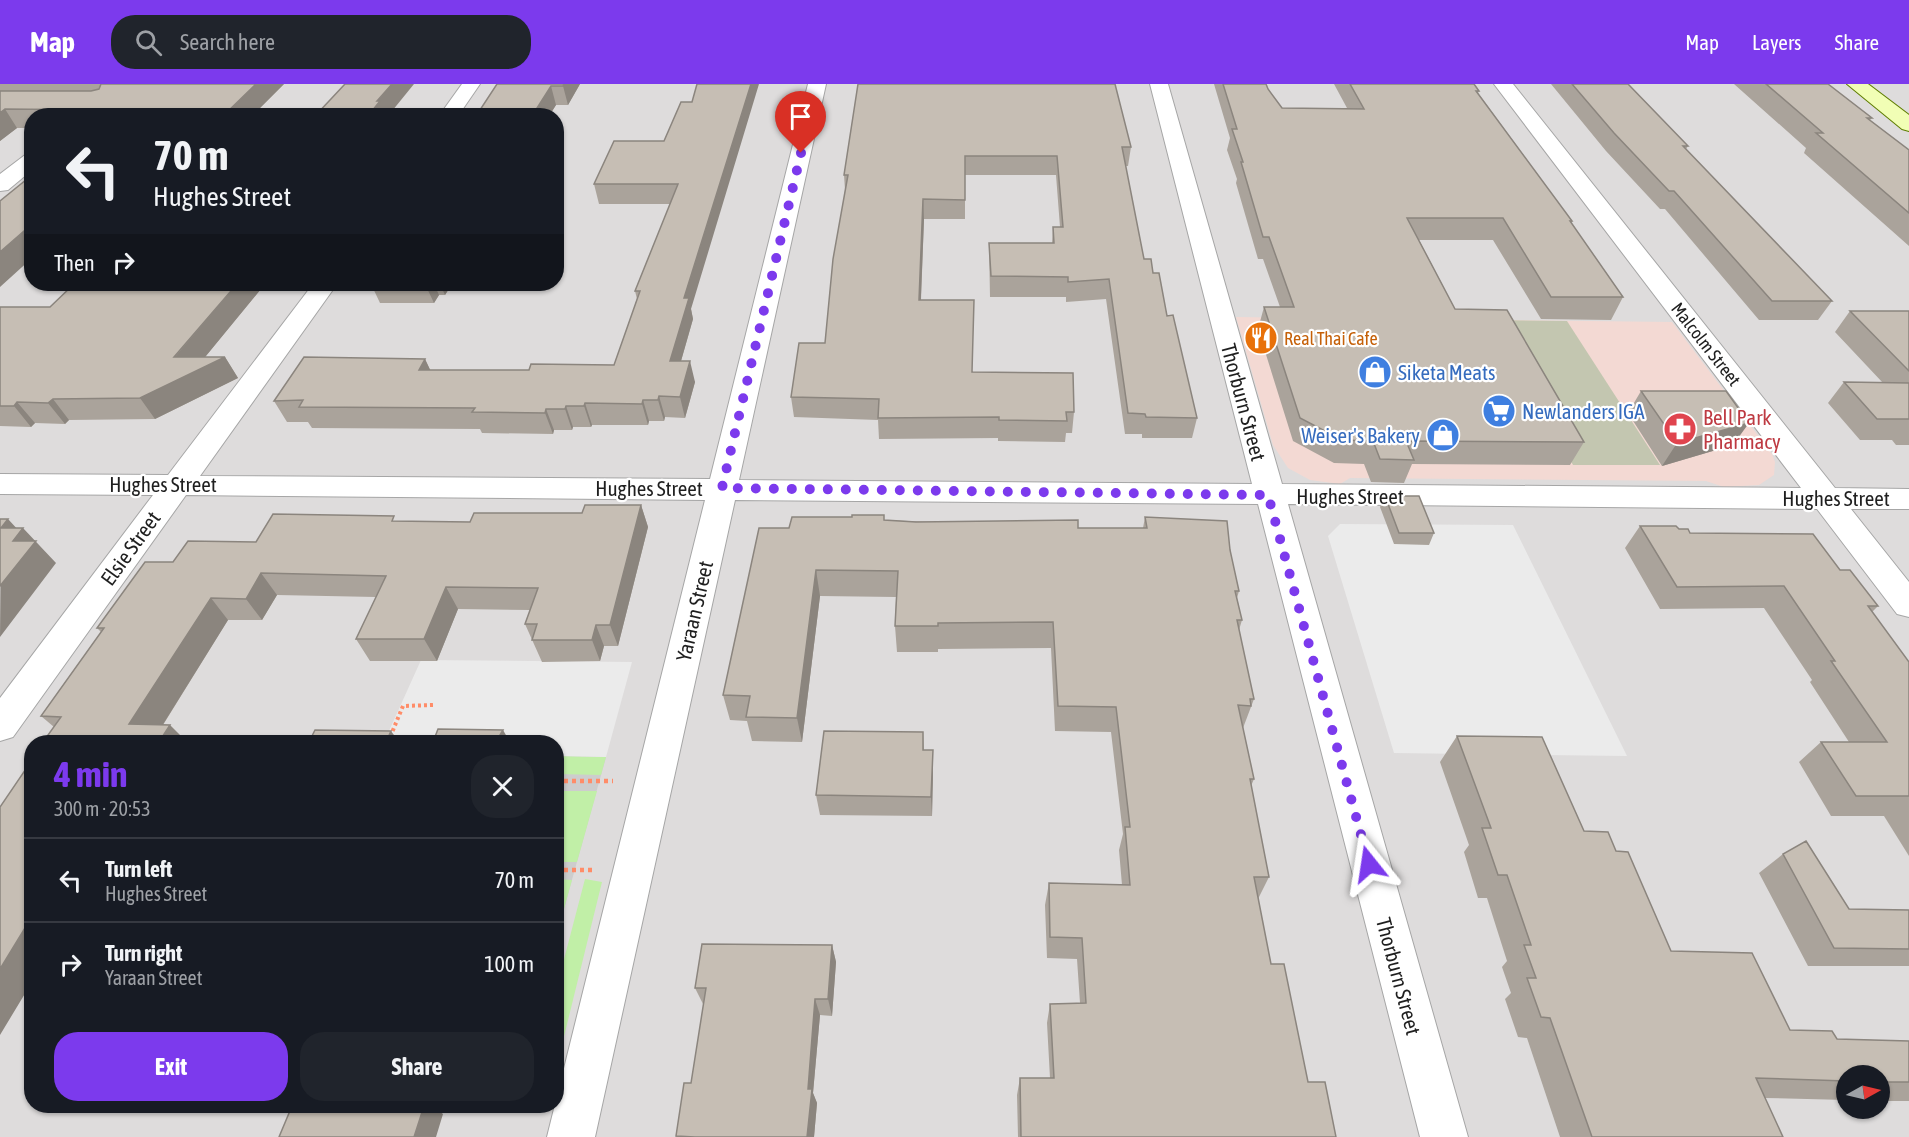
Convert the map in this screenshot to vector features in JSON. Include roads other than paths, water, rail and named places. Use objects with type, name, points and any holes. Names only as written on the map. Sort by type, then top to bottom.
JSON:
[{"type":"main road","points":[[1856,84],[1909,125]]},
{"type":"street","points":[[454,108],[471,84]]},
{"type":"street","name":"Yaraan Street","points":[[571,1137],[817,84]]},
{"type":"street","name":"Thorburn Street","points":[[1159,84],[1268,495],[1444,1137]]},
{"type":"street","name":"Malcolm Street","points":[[1503,84],[1909,605]]},
{"type":"street","points":[[0,185],[24,166]]},
{"type":"street","name":"Elsie Street","points":[[0,726],[320,291]]},
{"type":"street","name":"Hughes Street","points":[[0,484],[1909,498]]},
{"type":"place","name":"Real Thai Cafe","points":[[1261,338]]},
{"type":"place","name":"Siketa Meats","points":[[1375,372]]},
{"type":"place","name":"Newlanders IGA","points":[[1499,411]]},
{"type":"place","name":"Bell Park Pharmacy","points":[[1680,429]]},
{"type":"place","name":"Weiser's Bakery","points":[[1443,435]]}]
